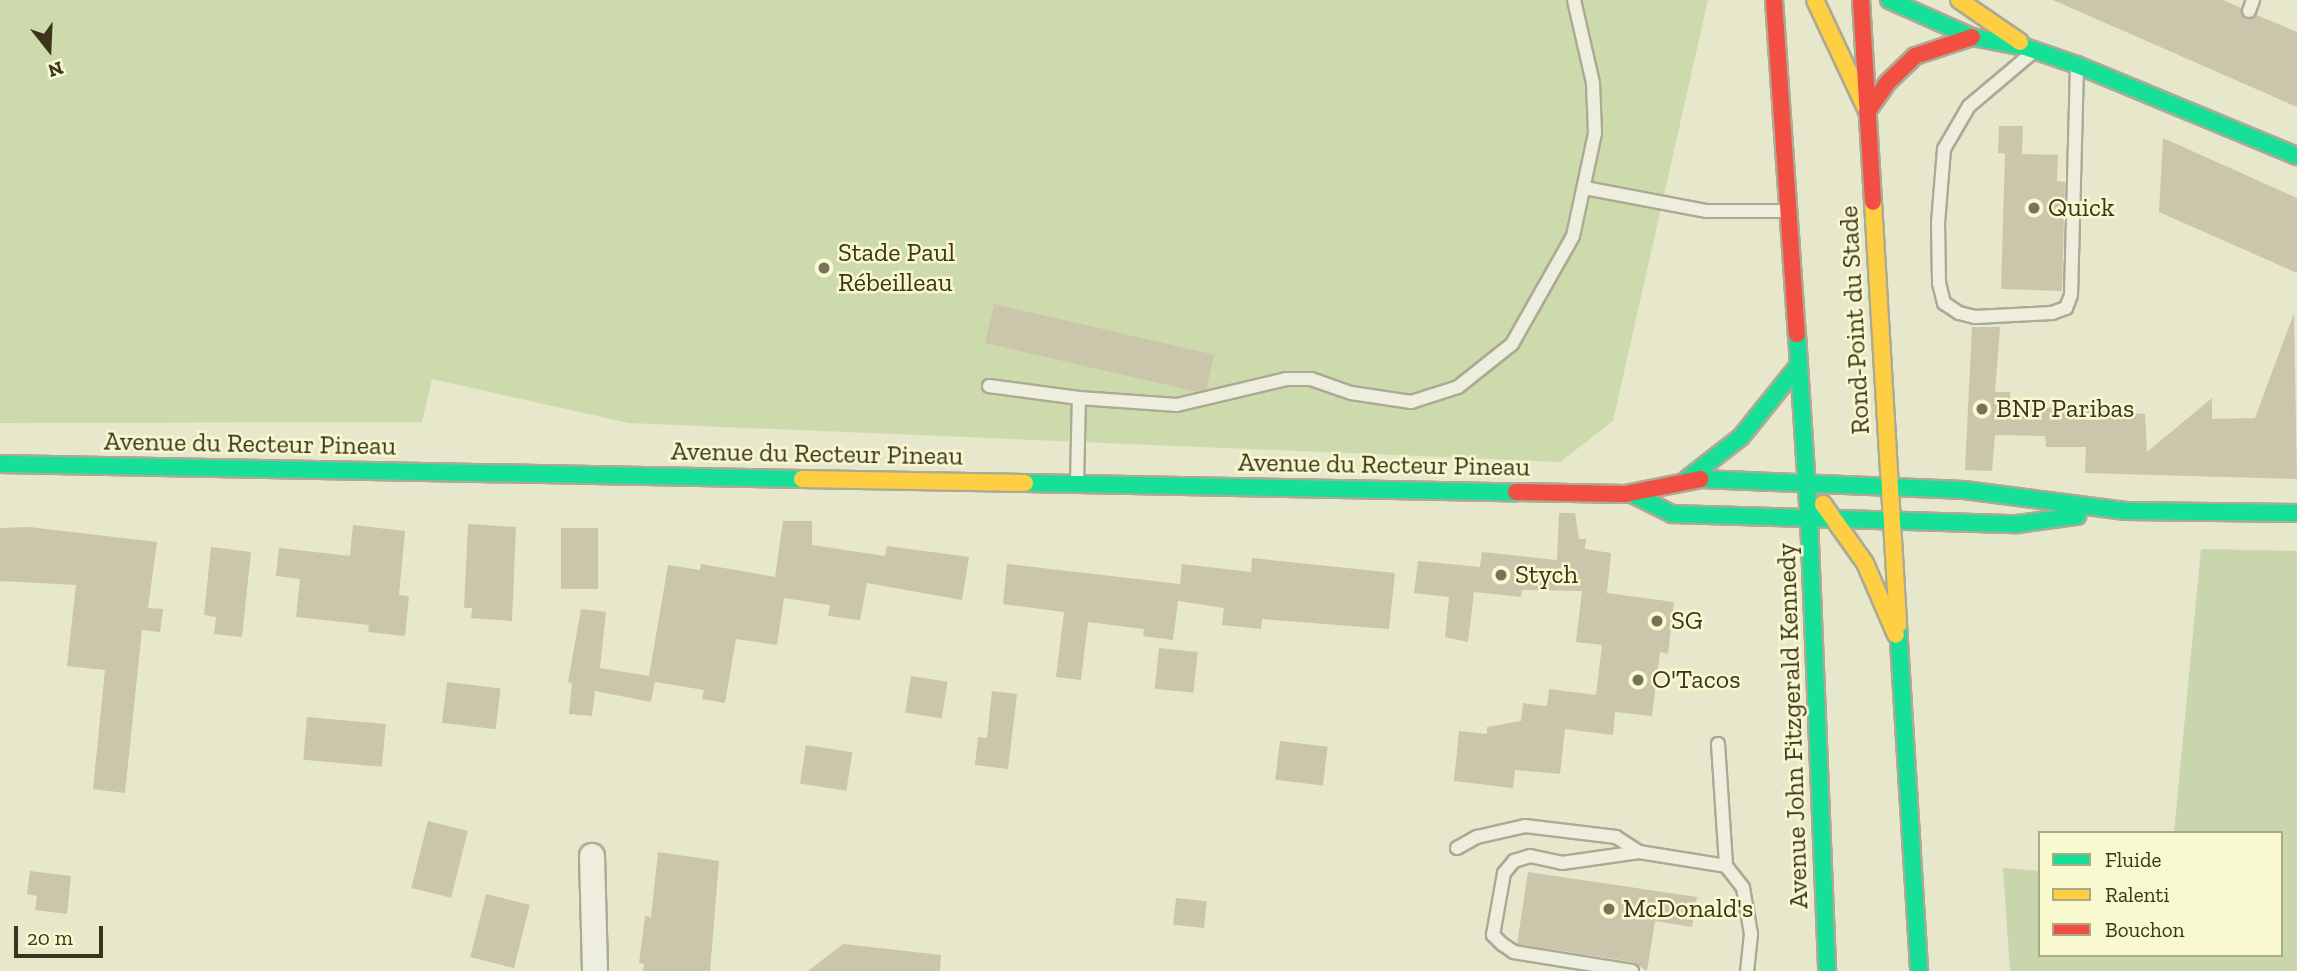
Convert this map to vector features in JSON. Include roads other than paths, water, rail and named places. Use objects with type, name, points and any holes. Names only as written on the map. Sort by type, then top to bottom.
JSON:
[{"type":"main road","points":[[1774,0],[1806,480],[1865,563],[1898,638]]},
{"type":"main road","points":[[1815,0],[1867,112]]},
{"type":"main road","name":"Rond-Point du Stade","points":[[1861,0],[1919,971]]},
{"type":"main road","points":[[1889,0],[1972,37],[2030,48],[2077,65],[2297,156]]},
{"type":"main road","points":[[1959,0],[2030,48]]},
{"type":"main road","points":[[1867,112],[1887,83],[1915,56],[1972,37]]},
{"type":"main road","points":[[1687,480],[1741,437],[1798,366]]},
{"type":"main road","name":"Avenue du Recteur Pineau","points":[[0,464],[1632,494],[1687,480],[1806,480],[1890,484],[2126,511],[2297,513]]},
{"type":"main road","name":"Avenue John Fitzgerald Kennedy","points":[[1806,480],[1827,971]]},
{"type":"main road","name":"Avenue du Recteur Pineau","points":[[1632,494],[1672,514],[2017,524],[2126,511]]},
{"type":"street","points":[[592,856],[595,971]]},
{"type":"lane","points":[[989,386],[1079,398],[1178,405],[1286,379],[1311,379],[1351,393],[1411,402],[1458,387],[1512,344],[1541,299],[1573,236],[1595,133],[1594,83],[1574,0]]},
{"type":"lane","points":[[2030,48],[1969,106],[1944,149],[1938,223],[1939,283],[1944,303],[1959,313],[1975,317],[2052,313],[2066,308],[2071,295],[2077,65]]},
{"type":"lane","points":[[1585,188],[1707,211],[1789,210]]},
{"type":"lane","points":[[1077,483],[1079,398]]},
{"type":"lane","points":[[1718,744],[1726,866],[1743,888],[1751,934],[1747,971]]},
{"type":"lane","points":[[1457,848],[1477,837],[1525,826],[1616,837],[1639,852]]},
{"type":"lane","points":[[1632,971],[1514,953],[1493,935],[1504,873],[1514,861],[1530,856],[1578,862],[1639,852],[1726,866]]},
{"type":"place","name":"Quick","points":[[2034,208]]},
{"type":"place","name":"Stade Paul Rébeilleau","points":[[824,268]]},
{"type":"place","name":"BNP Paribas","points":[[1982,409]]},
{"type":"place","name":"Stych","points":[[1501,575]]},
{"type":"place","name":"SG","points":[[1657,621]]},
{"type":"place","name":"O'Tacos","points":[[1638,680]]},
{"type":"place","name":"McDonald's","points":[[1609,909]]}]
